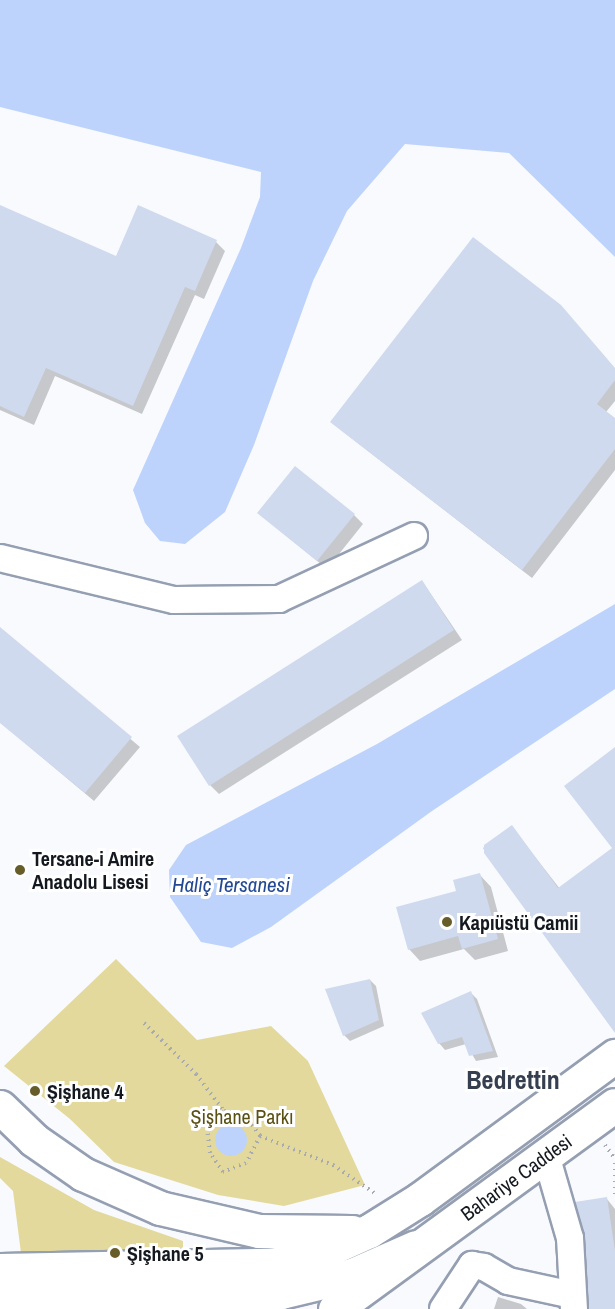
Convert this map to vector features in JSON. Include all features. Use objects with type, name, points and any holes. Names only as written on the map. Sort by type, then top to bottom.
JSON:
[{"type":"main road","points":[[0,1270],[269,1265],[307,1259],[369,1231],[469,1166],[615,1056]]},
{"type":"main road","name":"Bahariye Caddesi","points":[[416,1247],[615,1105]]},
{"type":"main road","points":[[0,1107],[34,1140],[83,1174],[160,1208],[223,1224],[278,1233],[369,1231]]},
{"type":"main road","points":[[0,1297],[281,1293],[352,1275],[416,1247]]},
{"type":"main road","points":[[334,1309],[416,1247]]},
{"type":"street","points":[[0,558],[174,600],[279,599],[414,536]]},
{"type":"street","points":[[444,1309],[472,1265],[484,1267],[508,1281],[574,1302],[570,1238],[546,1155]]},
{"type":"path","points":[[144,1023],[196,1074],[224,1111],[245,1115],[260,1136],[333,1165],[379,1196]]},
{"type":"path","points":[[224,1111],[207,1130],[210,1153],[224,1172],[246,1163],[260,1136]]},
{"type":"path","points":[[615,1163],[615,1194]]},
{"type":"green space","name":"Şişhane Parkı","points":[[116,959],[197,1040],[271,1026],[308,1061],[365,1185],[284,1206],[218,1195],[114,1162],[70,1119],[4,1066]]},
{"type":"green space","points":[[0,1157],[94,1210],[183,1241],[183,1252],[21,1253],[13,1191],[0,1178]]},
{"type":"water","points":[[0,0],[615,0],[615,257],[509,153],[405,144],[347,211],[313,281],[254,445],[225,512],[185,544],[160,541],[145,523],[133,490],[241,248],[260,197],[261,172],[0,107]]},
{"type":"water","name":"Haliç Tersanesi","points":[[615,604],[615,689],[432,811],[271,927],[232,948],[201,942],[170,897],[169,870],[186,845],[377,744]]},
{"type":"water","points":[[231,1124],[243,1128],[247,1140],[243,1152],[231,1156],[219,1152],[215,1140],[219,1128]]},
{"type":"building","points":[[0,205],[116,256],[138,205],[217,240],[195,291],[185,287],[133,406],[46,368],[24,417],[0,406]]},
{"type":"building","points":[[473,237],[561,305],[615,368],[615,380],[597,404],[615,418],[615,449],[522,570],[330,422]]},
{"type":"building","points":[[295,466],[355,514],[317,561],[257,513]]},
{"type":"building","points":[[422,580],[454,630],[209,786],[177,736]]},
{"type":"building","points":[[0,627],[132,737],[85,793],[0,723]]},
{"type":"building","points":[[615,747],[615,1033],[484,853],[484,845],[512,825],[558,888],[612,848],[564,786]]},
{"type":"building","name":"Kapıüstü Camii","points":[[480,873],[498,939],[462,949],[458,936],[408,950],[396,907],[456,891],[453,880]]},
{"type":"building","points":[[370,979],[379,1020],[343,1036],[325,989]]},
{"type":"building","points":[[471,991],[493,1051],[469,1056],[462,1037],[438,1044],[421,1013]]},
{"type":"building","points":[[607,1197],[615,1251],[615,1309],[589,1309],[585,1237],[575,1202]]},
{"type":"place","name":"Tersane-i Amire Anadolu Lisesi","points":[[20,870]]},
{"type":"place","name":"Kapıüstü Camii","points":[[447,922]]},
{"type":"place","name":"Şişhane 4","points":[[35,1091]]},
{"type":"place","name":"Şişhane 5","points":[[115,1253]]},
{"type":"district","name":"Bedrettin","points":[[513,1080]]}]
